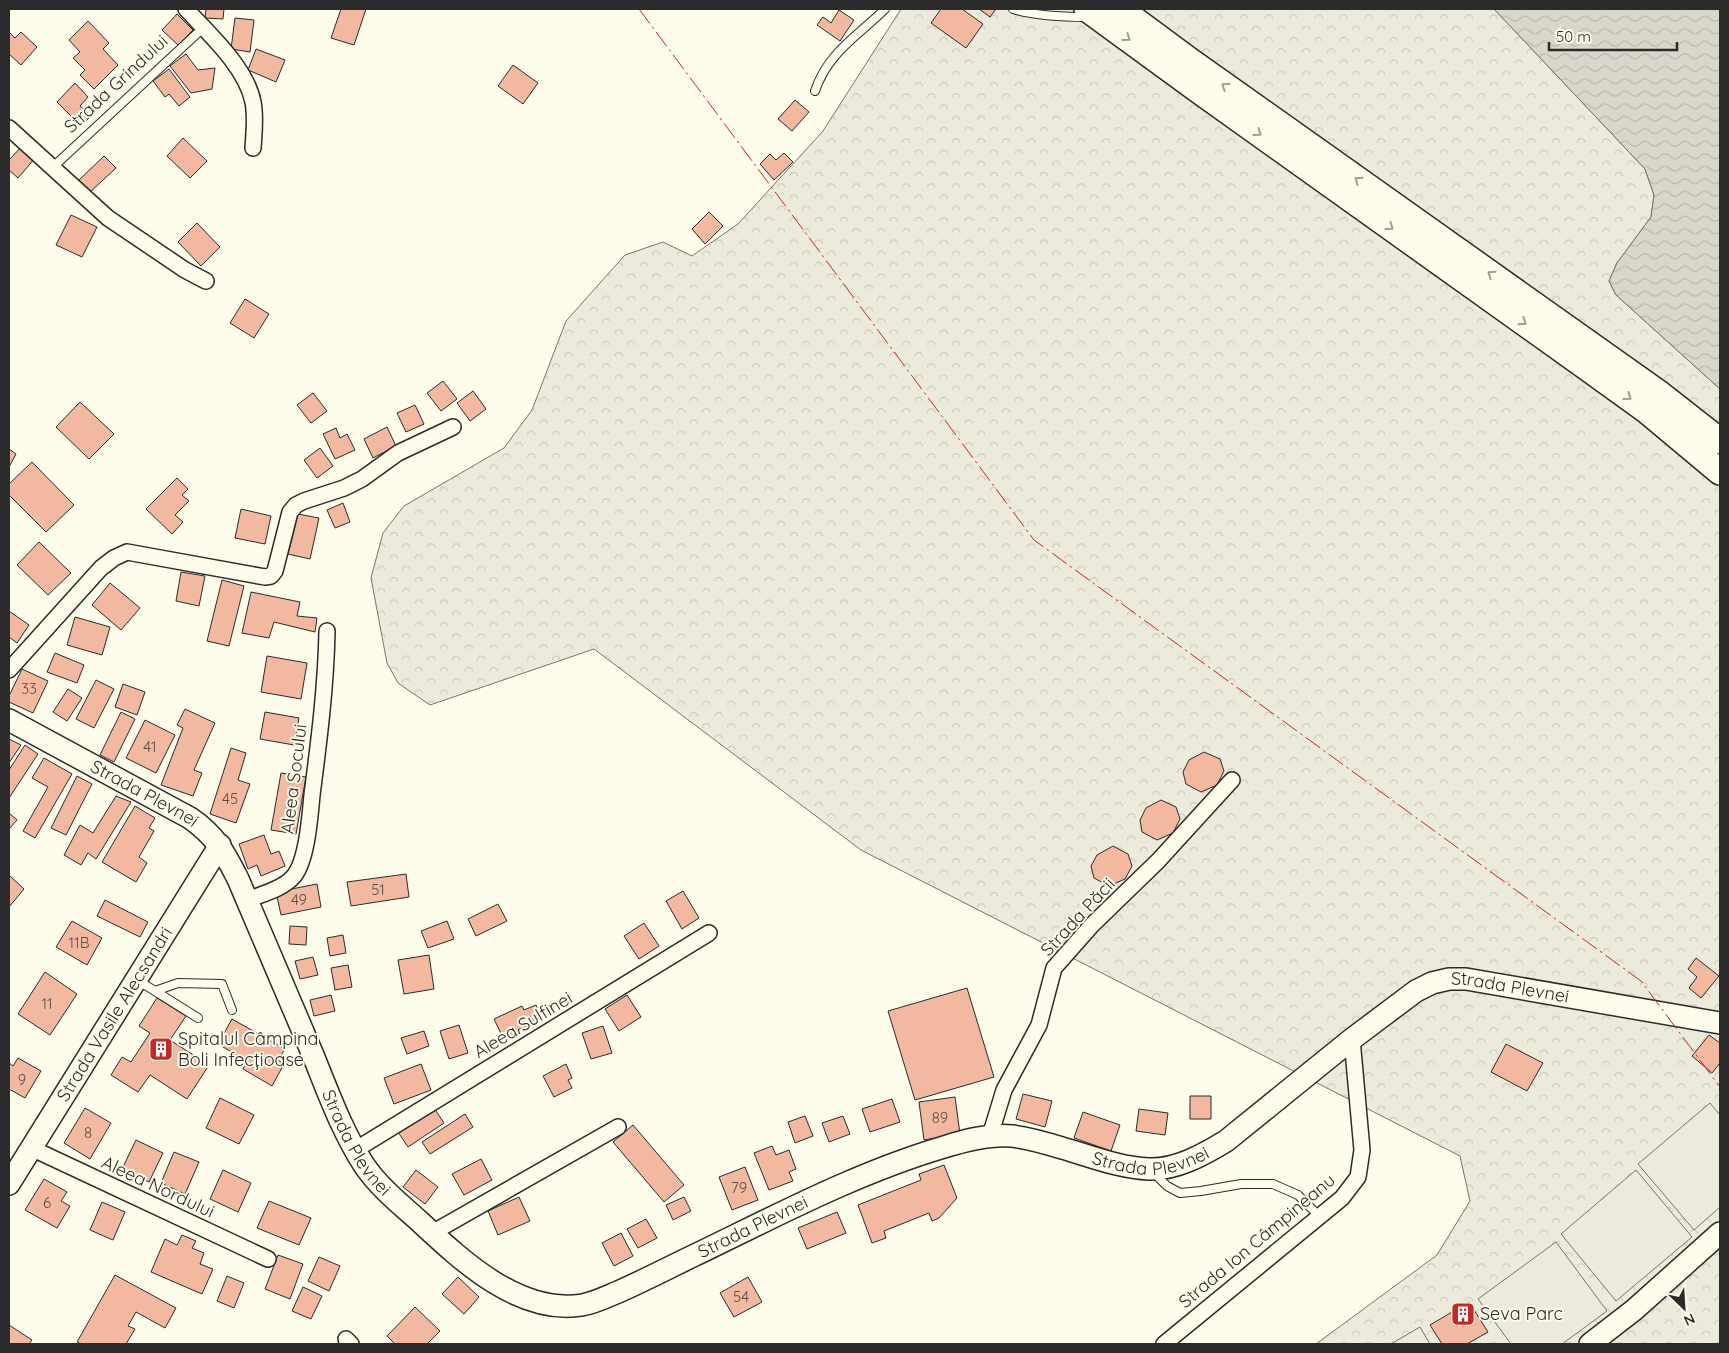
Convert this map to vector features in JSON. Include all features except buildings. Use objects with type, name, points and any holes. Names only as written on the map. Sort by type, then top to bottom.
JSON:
[{"type":"highway","points":[[1102,12],[1189,60],[1653,389],[1720,441]]},
{"type":"highway","points":[[1102,12],[1618,390],[1720,472]]},
{"type":"main road","name":"Strada Plevnei","points":[[9,720],[190,818],[210,833],[220,845],[247,900],[336,1111],[355,1150],[376,1180],[432,1233],[479,1273],[501,1287],[527,1298],[552,1305],[580,1305],[599,1300],[633,1286],[860,1177],[940,1148],[990,1136],[1013,1136],[1032,1139],[1124,1165],[1150,1169],[1178,1165],[1205,1154],[1226,1142],[1352,1039],[1416,991],[1432,983],[1449,979],[1466,979],[1720,1023]]},
{"type":"main road","name":"Strada Vasile Alecsandri","points":[[9,1184],[220,845]]},
{"type":"main road","points":[[1590,1344],[1634,1310],[1720,1233]]},
{"type":"street","points":[[186,9],[230,58],[248,86],[255,114],[253,148]]},
{"type":"street","points":[[9,128],[108,218],[184,270],[206,281]]},
{"type":"street","points":[[9,670],[101,568],[114,558],[127,552],[136,553],[264,577],[271,576],[276,571],[290,512],[296,505],[362,479],[398,453],[453,427]]},
{"type":"street","name":"Aleea Socului","points":[[247,900],[281,886],[293,877],[300,867],[307,836],[317,754],[327,631]]},
{"type":"street","name":"Strada Păcii","points":[[990,1136],[1004,1090],[1039,1025],[1054,968],[1092,925],[1158,861],[1232,780]]},
{"type":"street","name":"Aleea Sulfinei","points":[[355,1150],[710,933]]},
{"type":"street","name":"Strada Ion Câmpineanu","points":[[1164,1344],[1342,1198],[1358,1177],[1362,1150],[1352,1039]]},
{"type":"street","points":[[432,1233],[618,1126]]},
{"type":"street","name":"Aleea Nordului","points":[[31,1148],[268,1260]]},
{"type":"lane","points":[[815,91],[820,75],[844,46],[885,9]]},
{"type":"lane","points":[[1013,9],[1071,17],[1102,12]]},
{"type":"lane","name":"Strada Grindului","points":[[53,167],[203,28]]},
{"type":"lane","points":[[136,980],[198,1018]]},
{"type":"lane","points":[[155,991],[178,983],[222,984],[232,1010]]},
{"type":"lane","points":[[1150,1169],[1167,1186],[1180,1192],[1201,1191],[1241,1184],[1274,1184],[1298,1196],[1319,1216]]},
{"type":"green space","points":[[901,9],[1494,9],[1645,169],[1654,195],[1651,217],[1617,263],[1609,281],[1616,295],[1720,389],[1720,1344],[1316,1344],[1437,1255],[1470,1201],[1460,1156],[861,850],[594,649],[430,705],[398,683],[387,663],[371,578],[383,533],[404,506],[504,448],[532,410],[566,321],[625,255],[663,242],[692,256],[738,224],[823,131]]},
{"type":"green space","points":[[1710,1103],[1720,1115],[1720,1207],[1694,1230],[1638,1164]]},
{"type":"green space","points":[[1636,1170],[1692,1237],[1616,1301],[1561,1234]]},
{"type":"green space","points":[[1556,1242],[1607,1311],[1562,1344],[1511,1344],[1478,1299]]},
{"type":"shaded area","points":[[1420,1327],[1430,1344],[1391,1344]]},
{"type":"water","points":[[1494,9],[1720,9],[1720,389],[1616,295],[1609,281],[1617,263],[1651,217],[1654,195],[1645,169]]},
{"type":"power","points":[[639,9],[1034,540],[1641,981],[1720,1087]]},
{"type":"place","name":"Spitalul Câmpina Boli Infecțioase","points":[[161,1049]]},
{"type":"place","name":"Seva Parc","points":[[1463,1314]]}]
